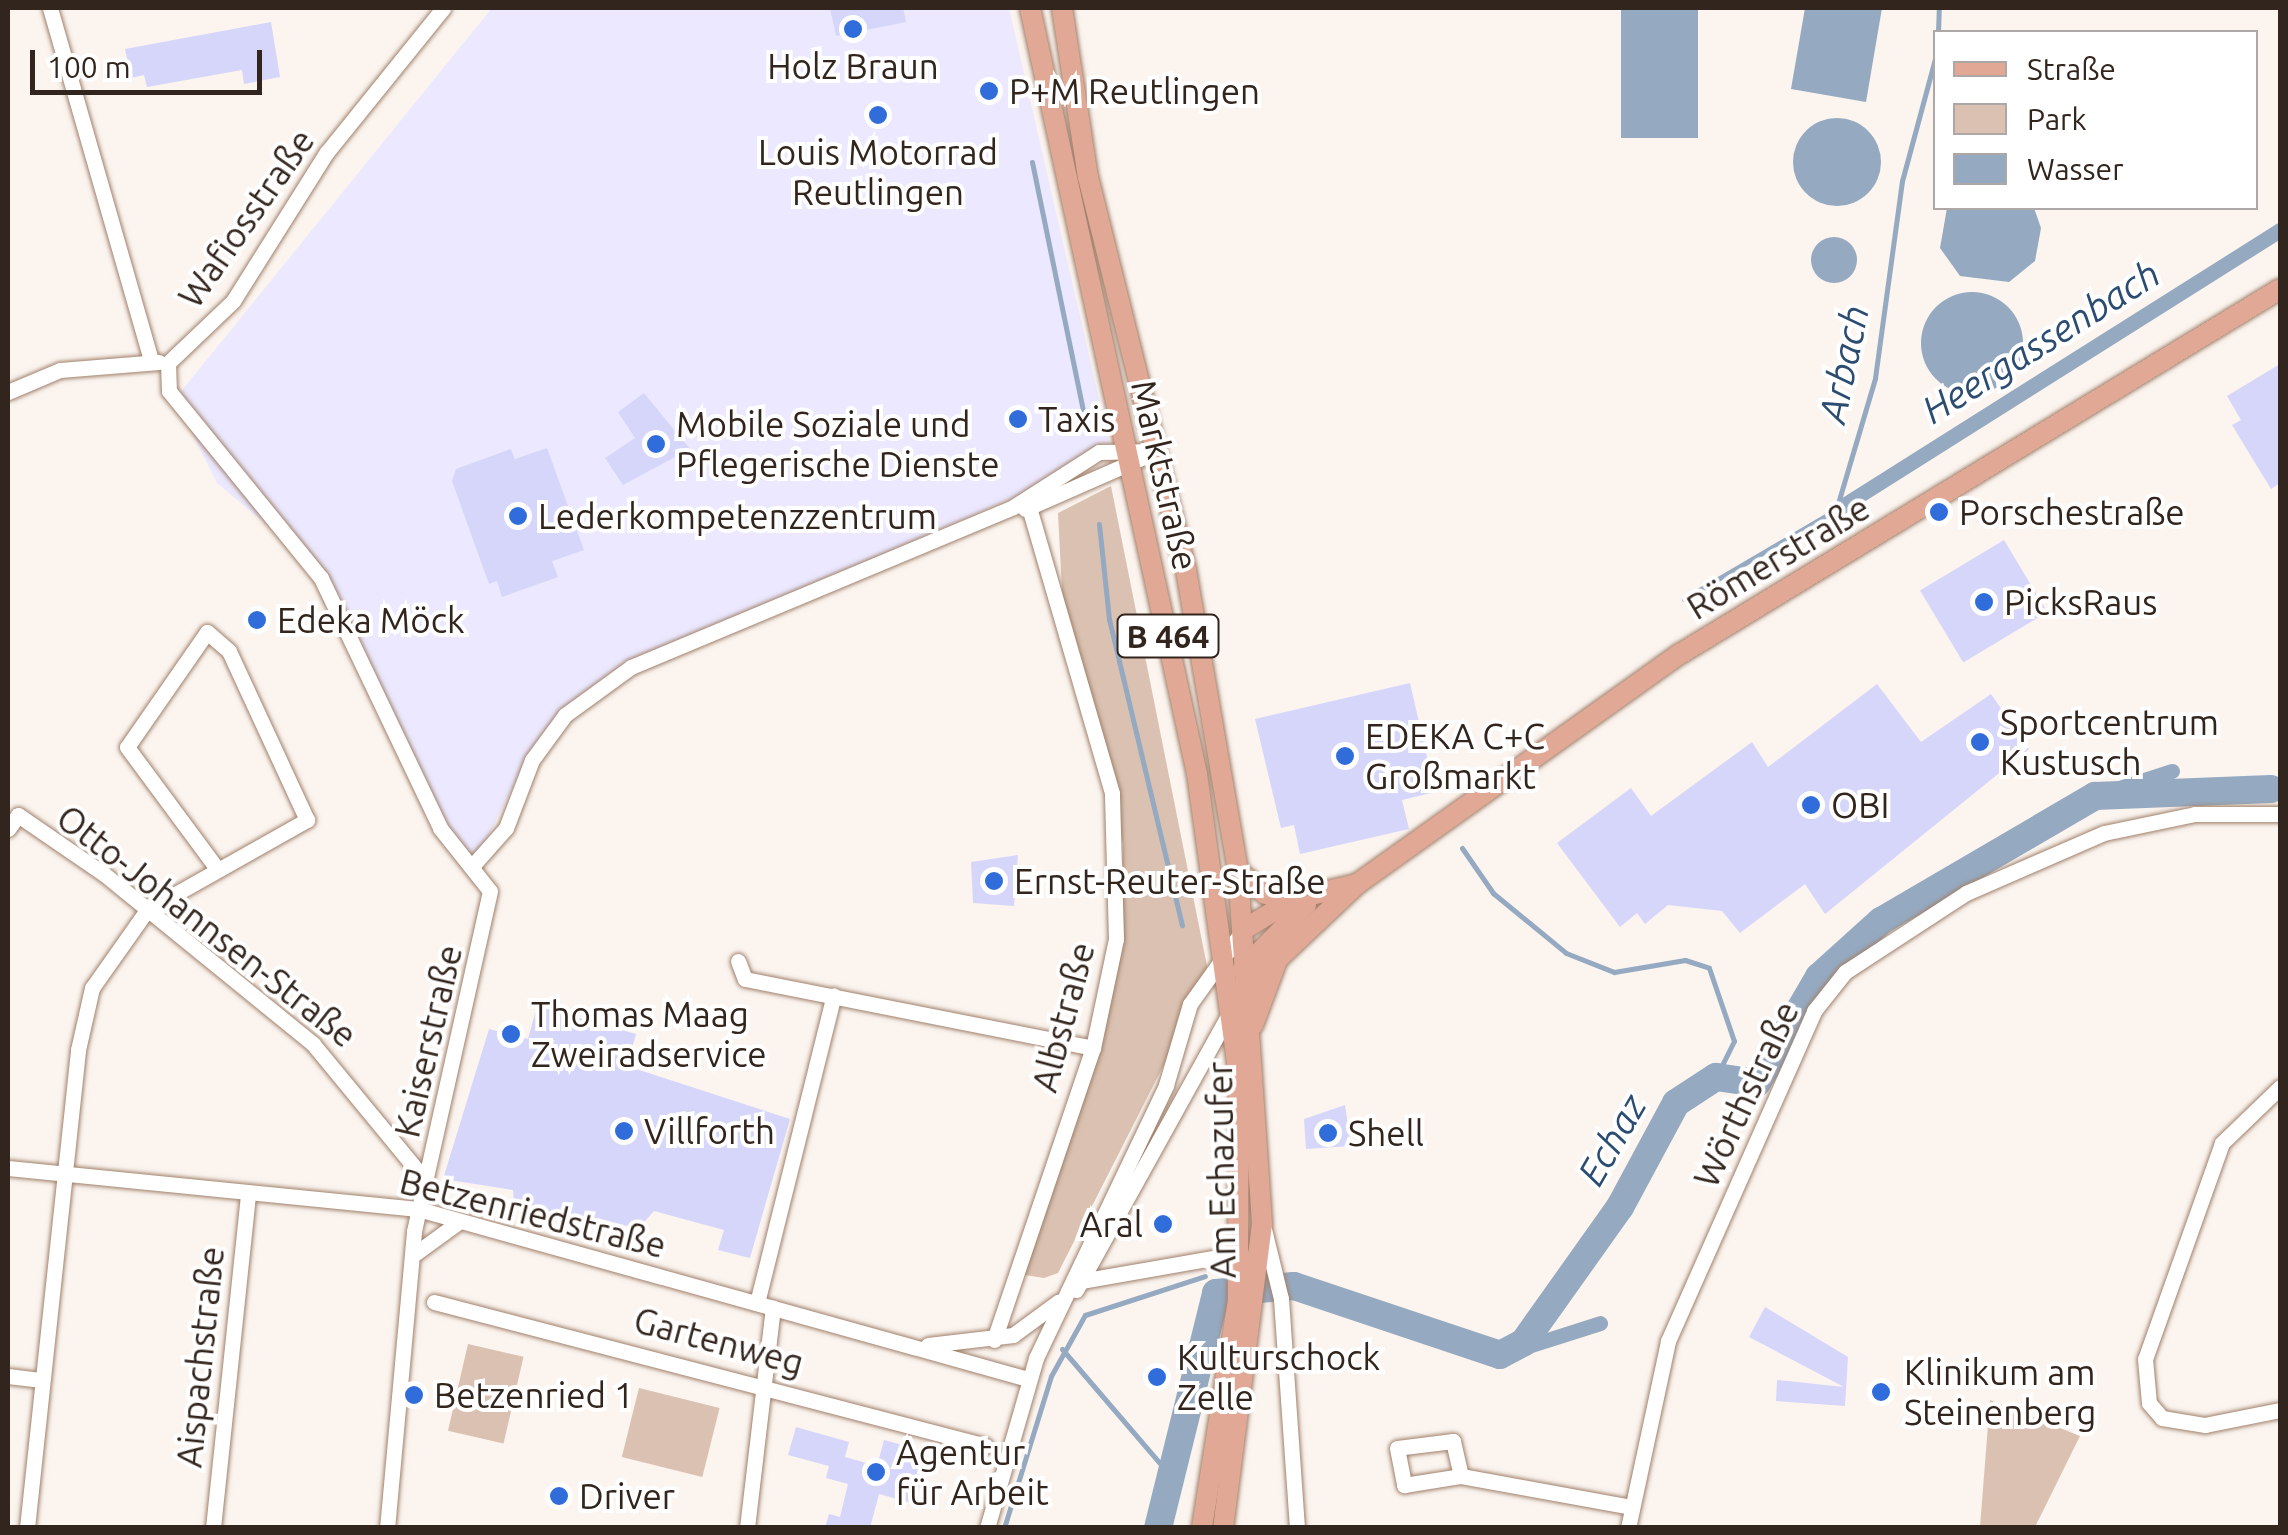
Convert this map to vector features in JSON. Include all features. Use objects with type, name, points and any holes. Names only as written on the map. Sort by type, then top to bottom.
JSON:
[{"type":"main road","name":"Marktstraße","points":[[1030,8],[1197,774],[1224,960]]},
{"type":"main road","name":"Marktstraße","points":[[1062,8],[1088,177],[1157,450],[1216,718],[1243,930]]},
{"type":"main road","name":"Römerstraße","points":[[1243,930],[1294,899],[1357,884],[1680,654],[2280,289]]},
{"type":"main road","points":[[1238,872],[1265,894],[1294,899]]},
{"type":"main road","points":[[1235,997],[1357,884]]},
{"type":"main road","name":"Römerstraße","points":[[1235,997],[1246,964],[1321,894]]},
{"type":"main road","name":"B 464","points":[[1243,930],[1246,964]]},
{"type":"main road","points":[[1251,1031],[1278,958]]},
{"type":"main road","name":"Am Echazufer","points":[[1202,1528],[1262,1224],[1251,1031],[1224,960]]},
{"type":"main road","name":"Am Echazufer","points":[[1235,997],[1253,1263]]},
{"type":"main road","name":"Am Echazufer","points":[[1223,1528],[1247,1298]]},
{"type":"street","points":[[50,8],[169,390],[321,578],[431,812],[474,864],[506,828],[532,760],[565,715],[630,667],[1132,467],[1157,450]]},
{"type":"street","name":"Wafiosstraße","points":[[160,362],[233,300],[328,152],[443,8]]},
{"type":"street","points":[[8,392],[60,370],[160,362]]},
{"type":"street","points":[[1022,509],[1040,484],[1126,444],[1157,450]]},
{"type":"street","name":"Albstraße","points":[[994,1340],[1093,1048],[1116,938],[1119,846],[1104,755],[1022,509]]},
{"type":"street","points":[[28,1528],[85,1007],[112,949],[147,910],[215,866],[308,816],[229,651],[207,632],[127,747],[215,866]]},
{"type":"street","name":"Wörthstraße","points":[[1628,1528],[1668,1341],[1814,1011],[1845,972],[1966,893],[2104,833],[2195,814],[2280,814]]},
{"type":"street","name":"Otto-Johannsen-Straße","points":[[13,822],[147,910],[330,1058],[426,1180]]},
{"type":"street","name":"Kaiserstraße","points":[[388,1528],[418,1208],[490,902],[474,864]]},
{"type":"street","points":[[987,1528],[1036,1358],[1166,1085],[1190,1004],[1243,930]]},
{"type":"street","points":[[738,961],[745,979],[1093,1048]]},
{"type":"street","points":[[756,1304],[834,995]]},
{"type":"street","points":[[1036,1358],[1102,1249],[1235,997]]},
{"type":"street","points":[[2280,1086],[2222,1143],[2158,1309],[2145,1384],[2162,1418],[2204,1425],[2280,1410]]},
{"type":"street","name":"Betzenriedstraße","points":[[8,1168],[418,1208],[1028,1379]]},
{"type":"street","name":"Aispachstraße","points":[[213,1528],[248,1194]]},
{"type":"street","points":[[416,1253],[460,1222]]},
{"type":"street","points":[[1102,1249],[1115,1272]]},
{"type":"street","points":[[1081,1281],[1115,1272],[1253,1263],[1280,1299],[1297,1528]]},
{"type":"street","points":[[994,1340],[1061,1300]]},
{"type":"street","name":"Gartenweg","points":[[434,1302],[764,1384],[986,1446]]},
{"type":"street","points":[[748,1528],[773,1308]]},
{"type":"street","name":"Betzenriedstraße","points":[[917,1346],[994,1340]]},
{"type":"street","points":[[8,1376],[42,1380]]},
{"type":"street","points":[[1460,1476],[1632,1507]]},
{"type":"shaded area","points":[[492,8],[1009,8],[1112,455],[627,665],[528,757],[474,864],[457,852],[311,562],[217,483],[175,399]]},
{"type":"green space","points":[[1111,486],[1209,976],[1058,1273],[1044,1278],[1025,1275],[1021,1259],[1099,1049],[1123,936],[1123,844],[1064,630],[1058,513]]},
{"type":"green space","points":[[468,1344],[524,1357],[504,1444],[448,1431]]},
{"type":"green space","points":[[639,1388],[720,1408],[702,1477],[622,1457]]},
{"type":"green space","points":[[1990,1400],[2080,1436],[2035,1527],[1980,1527]]},
{"type":"water","points":[[1621,8],[1698,8],[1698,138],[1621,138]]},
{"type":"water","points":[[1805,8],[1882,8],[1866,102],[1791,89]]},
{"type":"water","points":[[1837,118],[1868,131],[1881,162],[1868,193],[1837,206],[1806,193],[1793,162],[1806,131]]},
{"type":"water","points":[[1947,210],[2035,210],[2041,228],[2035,261],[2009,282],[1960,276],[1940,248]]},
{"type":"water","points":[[1834,237],[1850,244],[1857,260],[1850,276],[1834,283],[1818,276],[1811,260],[1818,244]]},
{"type":"water","points":[[1972,292],[1992,296],[2008,307],[2019,323],[2023,343],[2019,363],[2008,379],[1992,390],[1972,394],[1952,390],[1936,379],[1925,363],[1921,343],[1925,323],[1936,307],[1952,296]]},
{"type":"building","name":"Holz Braun","points":[[830,8],[903,8],[906,22],[836,36]]},
{"type":"building","points":[[271,22],[280,77],[244,84],[242,70],[147,87],[144,75],[131,78],[125,49]]},
{"type":"building","points":[[2280,364],[2280,483],[2271,489],[2232,425],[2241,420],[2227,396]]},
{"type":"building","name":"Mobile Soziale und Pflegerische Dienste","points":[[644,393],[690,449],[623,485],[605,458],[635,438],[618,412]]},
{"type":"building","name":"Lederkompetenzzentrum","points":[[547,448],[584,550],[552,561],[558,577],[502,597],[497,581],[489,584],[452,481],[456,469],[511,449],[515,459]]},
{"type":"building","name":"PicksRaus","points":[[2004,540],[2047,612],[1963,662],[1920,590]]},
{"type":"building","name":"EDEKA C+C Großmarkt","points":[[1410,683],[1435,792],[1402,800],[1409,829],[1300,854],[1294,825],[1281,828],[1255,719]]},
{"type":"building","name":"OBI","points":[[1877,684],[1921,742],[1991,694],[2029,749],[1825,914],[1805,884],[1740,933],[1722,911],[1668,905],[1645,924],[1637,913],[1620,927],[1557,843],[1631,788],[1651,816],[1752,742],[1768,767]]},
{"type":"building","name":"Ernst-Reuter-Straße","points":[[1018,855],[1014,906],[973,903],[971,862]]},
{"type":"building","name":"Villforth","points":[[537,1006],[636,1034],[627,1066],[790,1119],[750,1258],[718,1250],[724,1230],[654,1211],[638,1229],[598,1218],[596,1225],[514,1203],[513,1190],[443,1179],[489,1029],[528,1039]]},
{"type":"building","name":"Shell","points":[[1345,1105],[1351,1146],[1306,1149],[1304,1119]]},
{"type":"building","points":[[1765,1307],[1848,1357],[1845,1406],[1776,1401],[1777,1380],[1844,1387],[1749,1337]]},
{"type":"building","name":"Agentur für Arbeit","points":[[796,1427],[849,1442],[845,1457],[877,1466],[884,1440],[914,1448],[910,1461],[926,1465],[915,1504],[879,1494],[870,1528],[825,1528],[829,1514],[840,1517],[848,1484],[826,1478],[829,1466],[788,1455]]},
{"type":"waterway","name":"Arbach","points":[[1938,30],[1939,8]]},
{"type":"waterway","name":"Arbach","points":[[1684,599],[1836,510],[1875,378],[1902,181],[1933,66]]},
{"type":"waterway","points":[[1032,162],[1086,425]]},
{"type":"waterway","name":"Heergassenbach","points":[[1836,510],[2280,230]]},
{"type":"waterway","points":[[1099,524],[1109,619],[1182,925]]},
{"type":"waterway","points":[[2095,796],[2172,771]]},
{"type":"waterway","name":"Echaz","points":[[1158,1528],[1216,1293],[1294,1286],[1500,1355],[1524,1342],[1620,1207],[1676,1103],[1716,1077],[1757,1083],[1819,977],[1881,921],[2095,796],[2271,789]]},
{"type":"waterway","name":"Arbach","points":[[1462,848],[1493,893],[1566,953],[1614,972],[1685,960],[1709,968],[1734,1041],[1716,1077]]},
{"type":"waterway","points":[[1004,1528],[1051,1376],[1085,1315],[1205,1276]]},
{"type":"waterway","points":[[1500,1355],[1600,1323]]},
{"type":"waterway","points":[[1062,1349],[1171,1476]]},
{"type":"place","name":"Holz Braun","points":[[853,29]]},
{"type":"place","name":"P+M Reutlingen","points":[[989,91]]},
{"type":"place","name":"Louis Motorrad Reutlingen","points":[[878,115]]},
{"type":"place","name":"Taxis","points":[[1018,419]]},
{"type":"place","name":"Mobile Soziale und Pflegerische Dienste","points":[[656,444]]},
{"type":"place","name":"Porschestraße","points":[[1939,512]]},
{"type":"place","name":"Lederkompetenzzentrum","points":[[518,516]]},
{"type":"place","name":"PicksRaus","points":[[1984,602]]},
{"type":"place","name":"Edeka Möck","points":[[257,620]]},
{"type":"place","name":"Sportcentrum Kustusch","points":[[1980,742]]},
{"type":"place","name":"EDEKA C+C Großmarkt","points":[[1345,756]]},
{"type":"place","name":"OBI","points":[[1811,805]]},
{"type":"place","name":"Ernst-Reuter-Straße","points":[[994,881]]},
{"type":"place","name":"Thomas Maag Zweiradservice","points":[[511,1034]]},
{"type":"place","name":"Villforth","points":[[624,1131]]},
{"type":"place","name":"Shell","points":[[1328,1133]]},
{"type":"place","name":"Aral","points":[[1163,1224]]},
{"type":"place","name":"Kulturschock Zelle","points":[[1157,1377]]},
{"type":"place","name":"Klinikum am Steinenberg","points":[[1881,1392]]},
{"type":"place","name":"Betzenried 1","points":[[414,1395]]},
{"type":"place","name":"Agentur für Arbeit","points":[[876,1472]]},
{"type":"place","name":"Driver","points":[[559,1496]]}]
